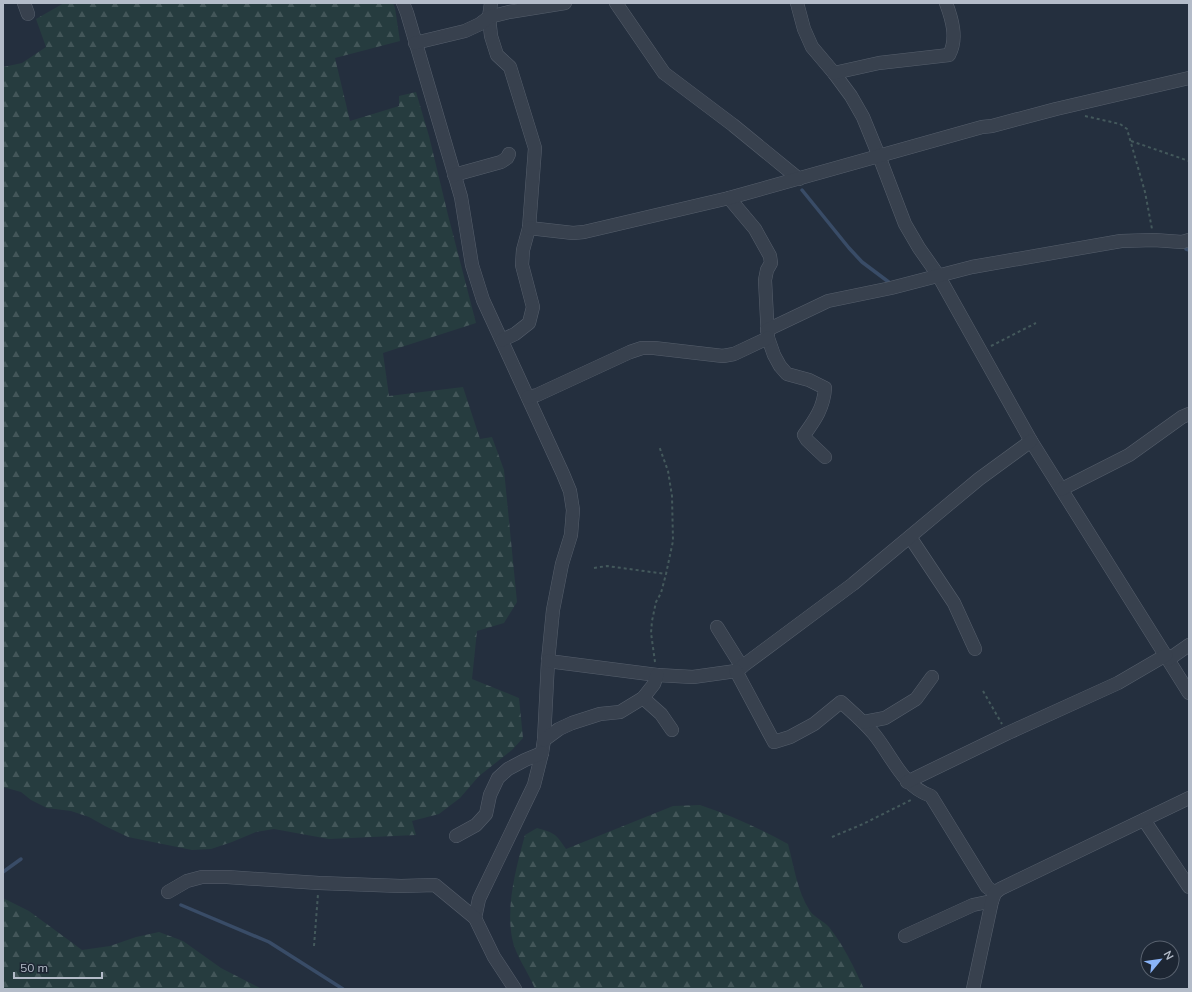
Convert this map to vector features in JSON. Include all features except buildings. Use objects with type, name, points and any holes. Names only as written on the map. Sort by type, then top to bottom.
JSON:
[{"type":"street","points":[[403,3],[461,197],[472,265],[483,300],[563,474],[570,491],[573,510],[571,535],[562,564],[553,610],[542,753],[534,785],[479,899],[475,918]]},
{"type":"street","points":[[491,3],[489,16],[491,36],[497,55],[510,67],[534,148],[529,228],[523,250],[522,265],[533,307],[529,323],[515,334],[502,340]]},
{"type":"street","points":[[415,42],[465,31],[480,24],[489,16],[566,3]]},
{"type":"street","points":[[616,3],[664,73],[733,125],[800,179]]},
{"type":"street","points":[[797,3],[804,29],[812,48],[834,73],[851,96],[863,117],[905,224],[919,248],[938,275],[1031,441],[1189,693]]},
{"type":"street","points":[[834,73],[879,63],[950,54],[953,48],[953,22],[946,3]]},
{"type":"street","points":[[529,228],[573,234],[584,232],[729,198],[982,127],[992,126],[1064,107],[1189,78]]},
{"type":"street","points":[[454,175],[501,162],[508,158],[509,154]]},
{"type":"street","points":[[729,198],[755,229],[770,256],[771,263],[767,270],[765,280],[768,334],[780,366],[787,374],[809,380],[825,388],[817,417],[804,435],[824,457]]},
{"type":"street","points":[[528,397],[537,395],[630,352],[642,348],[723,356],[734,354],[828,301],[891,288],[972,266],[1121,241],[1154,240],[1182,242],[1189,240]]},
{"type":"street","points":[[1062,489],[1129,455],[1182,417],[1189,414]]},
{"type":"street","points":[[548,661],[657,675],[693,676],[739,669],[853,584],[978,479],[1031,441]]},
{"type":"street","points":[[910,537],[954,603],[975,649]]},
{"type":"street","points":[[717,628],[739,669],[774,742],[790,737],[814,724],[841,702],[864,722],[875,735],[907,782],[922,794],[931,796],[994,897]]},
{"type":"street","points":[[907,782],[1008,733],[1118,683],[1189,645]]},
{"type":"street","points":[[544,740],[559,729],[572,723],[586,720],[600,714],[620,712],[643,698],[654,684],[657,675]]},
{"type":"street","points":[[864,722],[885,718],[916,699],[932,677]]},
{"type":"street","points":[[643,698],[661,714],[672,730]]},
{"type":"street","points":[[456,836],[476,825],[486,814],[490,795],[498,778],[514,766],[542,753]]},
{"type":"street","points":[[973,989],[994,897],[1000,889],[1189,798]]},
{"type":"street","points":[[1144,820],[1189,888]]},
{"type":"street","points":[[168,892],[187,881],[202,876],[227,876],[319,883],[401,886],[435,884],[475,918],[494,957],[515,989]]},
{"type":"street","points":[[905,936],[994,897]]},
{"type":"path","points":[[1085,116],[1120,124],[1127,129],[1145,192],[1154,240]]},
{"type":"path","points":[[1131,141],[1189,161]]},
{"type":"path","points":[[983,354],[994,343],[1036,323]]},
{"type":"path","points":[[657,675],[651,627],[656,602],[661,593],[666,574],[673,541],[672,496],[668,470],[659,446]]},
{"type":"path","points":[[594,568],[607,566],[666,574]]},
{"type":"path","points":[[982,691],[1008,733]]},
{"type":"path","points":[[832,837],[909,802],[922,794]]},
{"type":"path","points":[[314,946],[319,883]]},
{"type":"green space","points":[[64,3],[393,3],[400,41],[335,58],[350,121],[399,106],[399,96],[416,92],[429,136],[476,323],[383,353],[389,396],[463,387],[480,439],[492,437],[504,470],[517,602],[504,623],[477,631],[472,679],[519,698],[523,738],[512,750],[479,776],[460,798],[439,814],[412,821],[416,835],[329,839],[274,829],[256,832],[211,849],[192,850],[128,837],[89,817],[71,811],[47,808],[31,800],[21,792],[3,787],[3,67],[22,63],[46,47],[36,19]]},
{"type":"green space","points":[[700,805],[744,822],[788,844],[796,878],[810,911],[827,925],[834,934],[848,957],[864,989],[535,989],[516,951],[510,925],[513,886],[525,835],[537,828],[548,831],[560,840],[566,849],[673,806]]},
{"type":"green space","points":[[3,898],[29,911],[82,950],[110,946],[136,937],[159,932],[183,941],[221,968],[262,989],[3,989]]},
{"type":"waterway","points":[[802,190],[862,262],[890,283]]},
{"type":"waterway","points":[[3,872],[21,859]]},
{"type":"waterway","points":[[181,905],[269,942],[343,989]]}]
